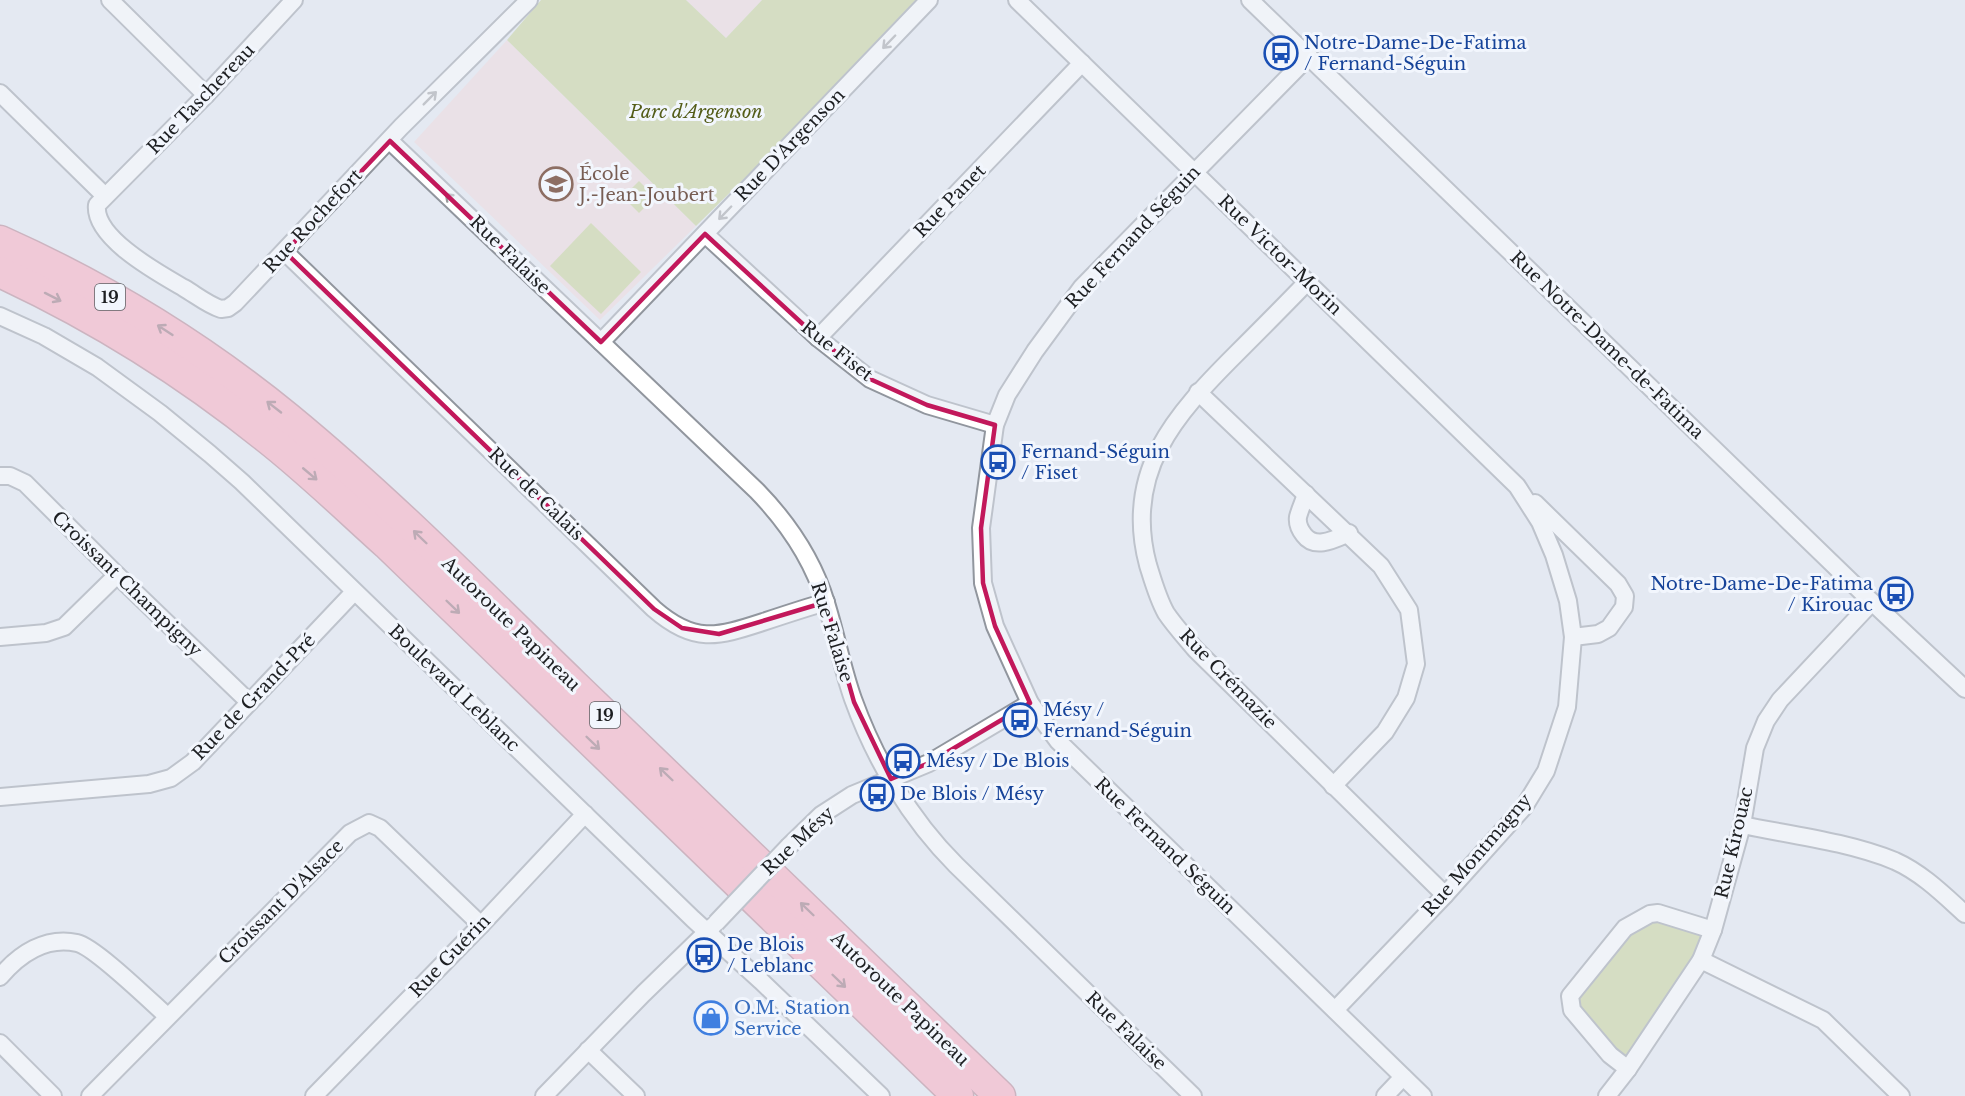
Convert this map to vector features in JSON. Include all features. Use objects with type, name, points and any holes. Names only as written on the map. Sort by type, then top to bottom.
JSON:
[{"type":"highway","name":"Autoroute Papineau","points":[[0,241],[72,276],[153,323],[237,379],[322,446],[412,529],[1000,1096]]},
{"type":"highway","name":"Autoroute Papineau","points":[[0,272],[57,299],[160,360],[239,416],[316,479],[387,544],[958,1096]]},
{"type":"street","points":[[110,0],[206,95]]},
{"type":"street","name":"Rue Taschereau","points":[[105,196],[206,95],[294,0]]},
{"type":"street","name":"Rue Rochefort","points":[[105,196],[97,205],[98,217],[122,247],[143,264],[218,308],[225,309],[231,306],[285,252],[529,0]]},
{"type":"street","name":"Rue D'Argenson","points":[[601,342],[929,0]]},
{"type":"street","name":"Rue Victor-Morin","points":[[1017,0],[1618,584],[1625,596],[1624,607],[1609,628],[1598,634],[1573,637],[1568,600],[1554,555],[1540,522],[1517,486]]},
{"type":"street","name":"Rue Notre-Dame-de-Fatima","points":[[1250,0],[1872,602],[1965,689]]},
{"type":"street","name":"Rue Fernand Séguin","points":[[1309,56],[1082,287],[1035,351],[1007,395],[995,425],[981,528],[983,583],[995,626],[1030,703],[1070,754],[1423,1096]]},
{"type":"street","name":"Rue Panet","points":[[818,338],[1082,63]]},
{"type":"street","points":[[0,93],[105,196]]},
{"type":"street","name":"Rue Falaise","points":[[390,141],[768,502],[798,542],[813,571],[825,602],[854,702],[877,754],[926,833],[1193,1096]]},
{"type":"street","name":"Rue Fiset","points":[[705,234],[818,338],[870,379],[927,405],[995,425]]},
{"type":"street","name":"Rue de Calais","points":[[285,252],[654,609],[672,623],[699,634],[718,634],[825,602]]},
{"type":"street","name":"Rue Crémazie","points":[[1307,282],[1198,392],[1168,431],[1152,464],[1143,499],[1143,544],[1151,576],[1166,611],[1195,649],[1445,895]]},
{"type":"street","name":"Boulevard Leblanc","points":[[0,317],[44,336],[86,360],[160,413],[242,482],[585,814],[711,928],[761,981],[881,1096]]},
{"type":"street","points":[[1198,392],[1381,566],[1409,610],[1416,664],[1406,698],[1385,732],[1333,786]]},
{"type":"street","name":"Croissant Champigny","points":[[0,477],[10,476],[25,483],[249,702]]},
{"type":"street","points":[[1306,494],[1298,519],[1299,529],[1306,539],[1327,542],[1348,533]]},
{"type":"street","points":[[0,637],[46,633],[64,627],[117,575]]},
{"type":"street","name":"Rue de Grand-Pré","points":[[0,797],[149,784],[171,778],[193,762],[354,592]]},
{"type":"street","name":"Rue Kirouac","points":[[1607,1096],[1628,1069],[1701,960],[1713,930],[1742,825],[1755,748],[1766,720],[1780,700],[1872,602]]},
{"type":"street","name":"Rue Montmagny","points":[[1335,1010],[1445,895],[1524,807],[1546,771],[1567,707],[1573,637]]},
{"type":"street","name":"Rue Mésy","points":[[544,1096],[789,846],[831,807],[852,795],[929,763],[1030,703]]},
{"type":"street","name":"Rue Guérin","points":[[314,1096],[481,925],[585,814]]},
{"type":"street","name":"Croissant D'Alsace","points":[[90,1096],[350,833],[369,823],[380,828],[481,925]]},
{"type":"street","points":[[1742,825],[1838,844],[1896,861],[1929,882],[1965,914]]},
{"type":"street","points":[[1628,1069],[1610,1055],[1572,1010],[1570,996],[1625,928],[1650,915],[1658,913],[1713,930]]},
{"type":"street","points":[[0,977],[9,966],[32,949],[56,942],[78,943],[94,951],[167,1016]]},
{"type":"street","points":[[1701,960],[1823,1020],[1901,1096]]},
{"type":"street","points":[[0,1043],[53,1096]]},
{"type":"street","points":[[588,1050],[636,1096]]},
{"type":"street","points":[[1385,1096],[1403,1077]]},
{"type":"highlighted area","points":[[390,141],[601,342],[705,234],[818,338],[870,379],[927,405],[995,425],[981,528],[983,583],[995,626],[1030,703],[929,763],[891,779],[854,702],[826,602],[719,634],[682,628],[654,609],[285,252]]},
{"type":"shaded area","points":[[686,0],[762,0],[726,38]]},
{"type":"shaded area","name":"École J.-Jean-Joubert","points":[[507,40],[696,226],[600,320],[414,142]]},
{"type":"green space","name":"Parc d'Argenson","points":[[541,0],[686,0],[726,38],[762,0],[925,0],[696,226],[507,40]]},
{"type":"green space","points":[[639,181],[655,197],[639,213],[623,197]]},
{"type":"green space","points":[[591,223],[641,272],[601,314],[550,266]]},
{"type":"green space","points":[[1650,914],[1713,930],[1628,1069],[1570,996],[1625,928]]},
{"type":"place","name":"Notre-Dame-De-Fatima / Fernand-Séguin","points":[[1281,53]]},
{"type":"place","name":"École J.-Jean-Joubert","points":[[556,184]]},
{"type":"place","name":"Fernand-Séguin / Fiset","points":[[998,462]]},
{"type":"place","name":"Notre-Dame-De-Fatima / Kirouac","points":[[1896,594]]},
{"type":"place","name":"Mésy / Fernand-Séguin","points":[[1020,720]]},
{"type":"place","name":"Mésy / De Blois","points":[[903,761]]},
{"type":"place","name":"De Blois / Mésy","points":[[877,794]]},
{"type":"place","name":"De Blois / Leblanc","points":[[704,955]]},
{"type":"place","name":"O.M. Station Service","points":[[711,1018]]}]
